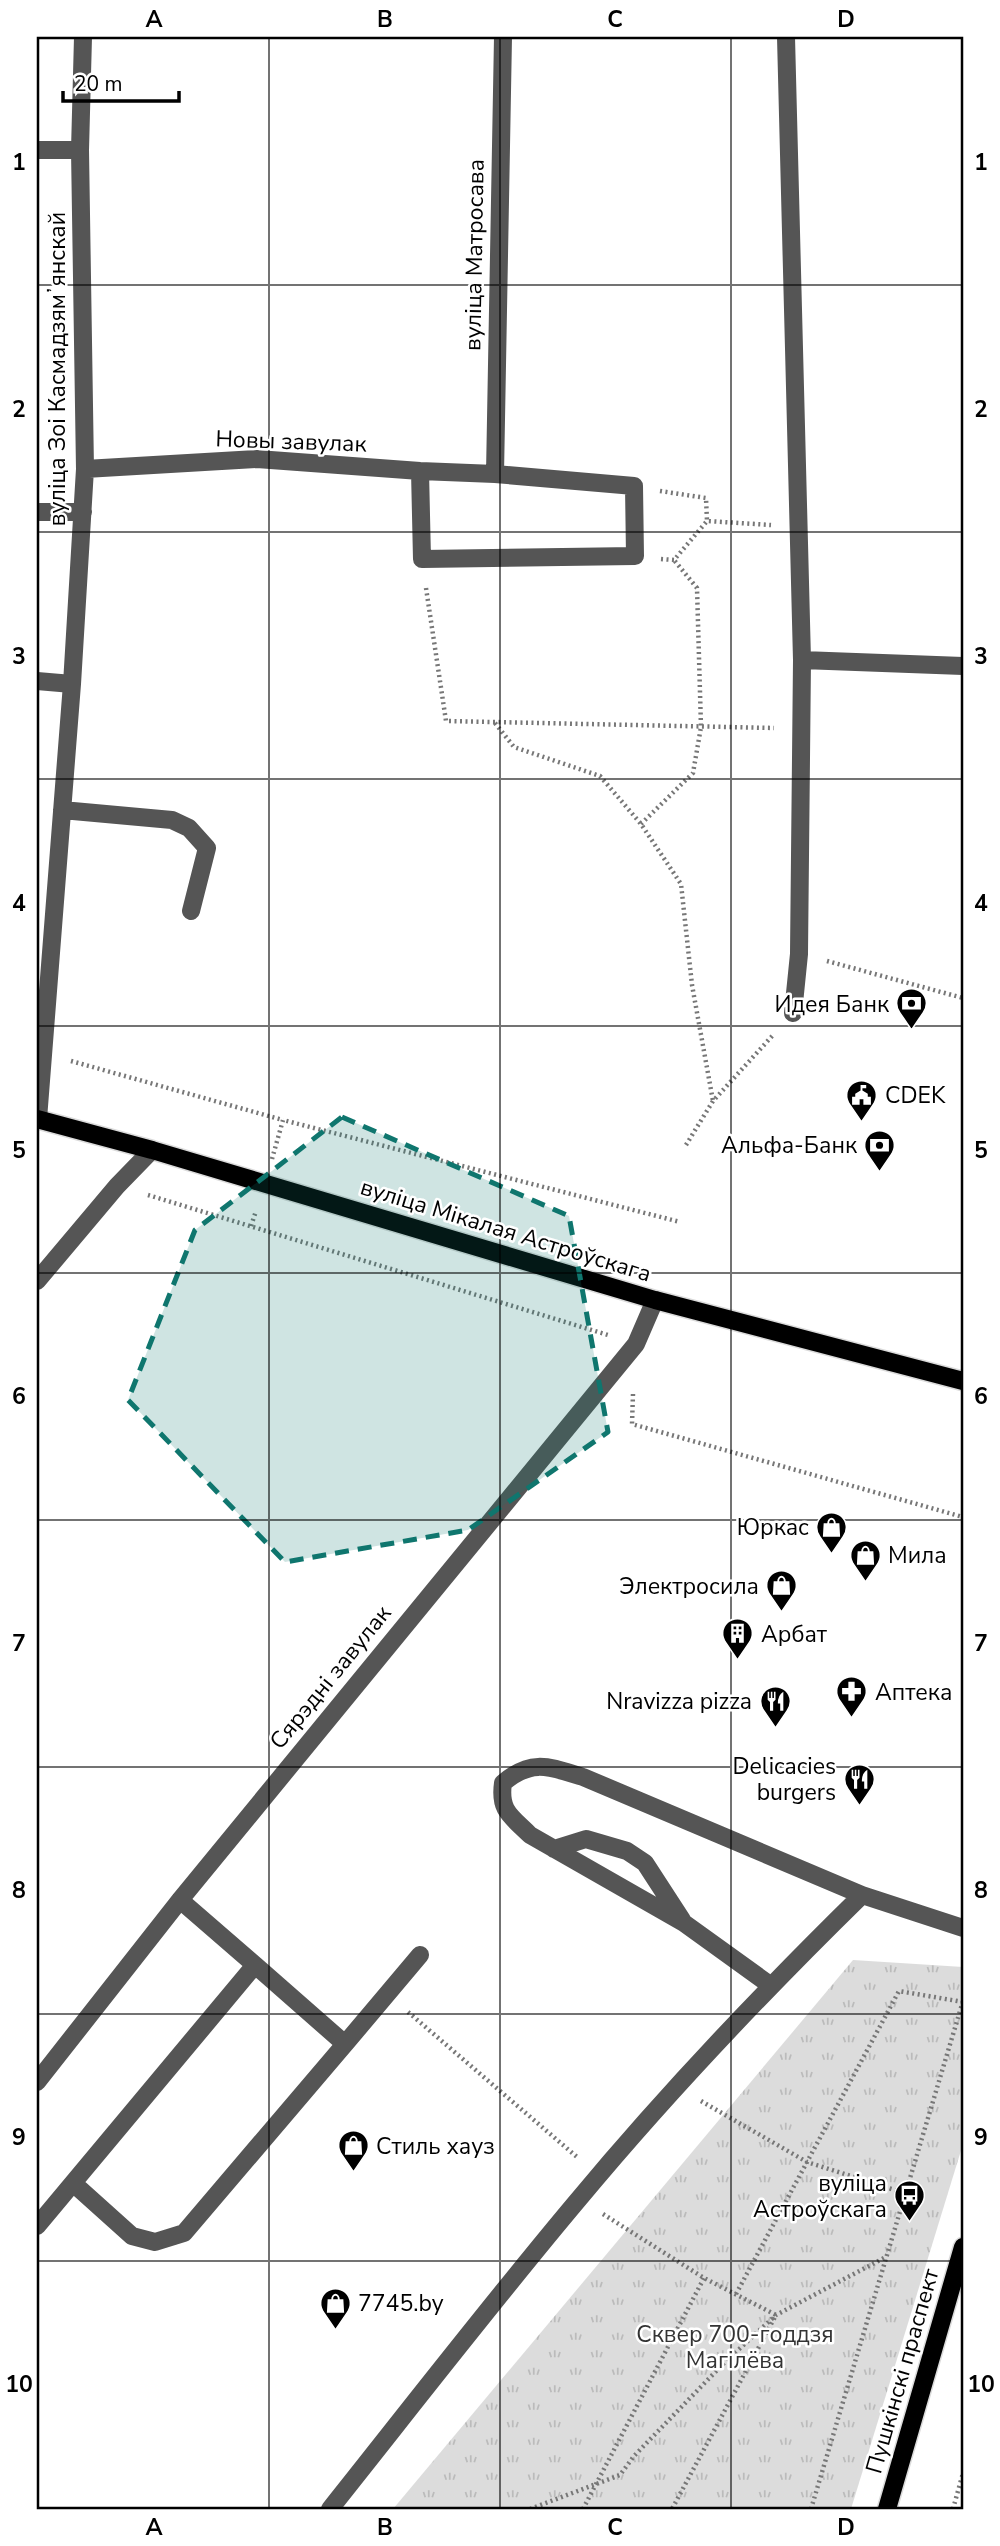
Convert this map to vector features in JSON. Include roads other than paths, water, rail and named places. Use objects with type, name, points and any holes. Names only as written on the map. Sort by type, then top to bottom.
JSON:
[{"type":"main road","name":"вуліца Мікалая Астроўскага","points":[[37,1119],[152,1150],[655,1300],[963,1381]]},
{"type":"main road","name":"Пушкінскі праспект","points":[[887,2509],[963,2247]]},
{"type":"street","name":"вуліца Зоі Касмадзямʼянскай","points":[[37,1119],[72,684],[85,469],[80,150],[83,37]]},
{"type":"street","name":"вуліца Матросава","points":[[495,474],[503,37]]},
{"type":"street","points":[[786,37],[802,660],[799,954],[793,1013]]},
{"type":"street","points":[[37,150],[80,150]]},
{"type":"street","name":"Новы завулак","points":[[85,469],[257,459],[634,486],[635,556],[422,559],[420,471]]},
{"type":"street","points":[[37,512],[83,512]]},
{"type":"street","points":[[802,660],[963,666]]},
{"type":"street","points":[[37,681],[72,684]]},
{"type":"street","points":[[62,810],[173,820],[189,828],[207,848],[191,911]]},
{"type":"street","points":[[37,1281],[117,1186],[152,1150]]},
{"type":"street","name":"Сярэдні завулак","points":[[37,2082],[180,1900],[636,1343],[655,1300]]},
{"type":"street","points":[[770,1985],[684,1923],[530,1835],[509,1814],[501,1799],[503,1783],[519,1770],[545,1766],[583,1777],[862,1895],[963,1928]]},
{"type":"street","points":[[554,1849],[586,1839],[627,1851],[645,1863],[684,1923]]},
{"type":"street","points":[[330,2509],[579,2199],[676,2087],[770,1985],[862,1895]]},
{"type":"street","points":[[180,1900],[345,2044]]},
{"type":"street","points":[[73,2183],[132,2236],[155,2242],[184,2233],[420,1955]]},
{"type":"street","points":[[37,2226],[255,1965]]},
{"type":"place","name":"Идея Банк","points":[[912,1031]]},
{"type":"place","name":"CDEK","points":[[862,1122]]},
{"type":"place","name":"Альфа-Банк","points":[[880,1172]]},
{"type":"place","name":"Юркас","points":[[832,1554]]},
{"type":"place","name":"Мила","points":[[865,1582]]},
{"type":"place","name":"Электросила","points":[[782,1613]]},
{"type":"place","name":"Арбат","points":[[738,1661]]},
{"type":"place","name":"Аптека","points":[[852,1719]]},
{"type":"place","name":"Nravizza pizza","points":[[775,1728]]},
{"type":"place","name":"Delicacies burgers","points":[[859,1806]]},
{"type":"place","name":"Стиль хауз","points":[[353,2173]]},
{"type":"place","name":"вуліца Астроўскага","points":[[910,2223]]},
{"type":"place","name":"7745.by","points":[[335,2330]]},
{"type":"park label","name":"Сквер 700-годдзя Магілёва","points":[[735,2347]]}]
